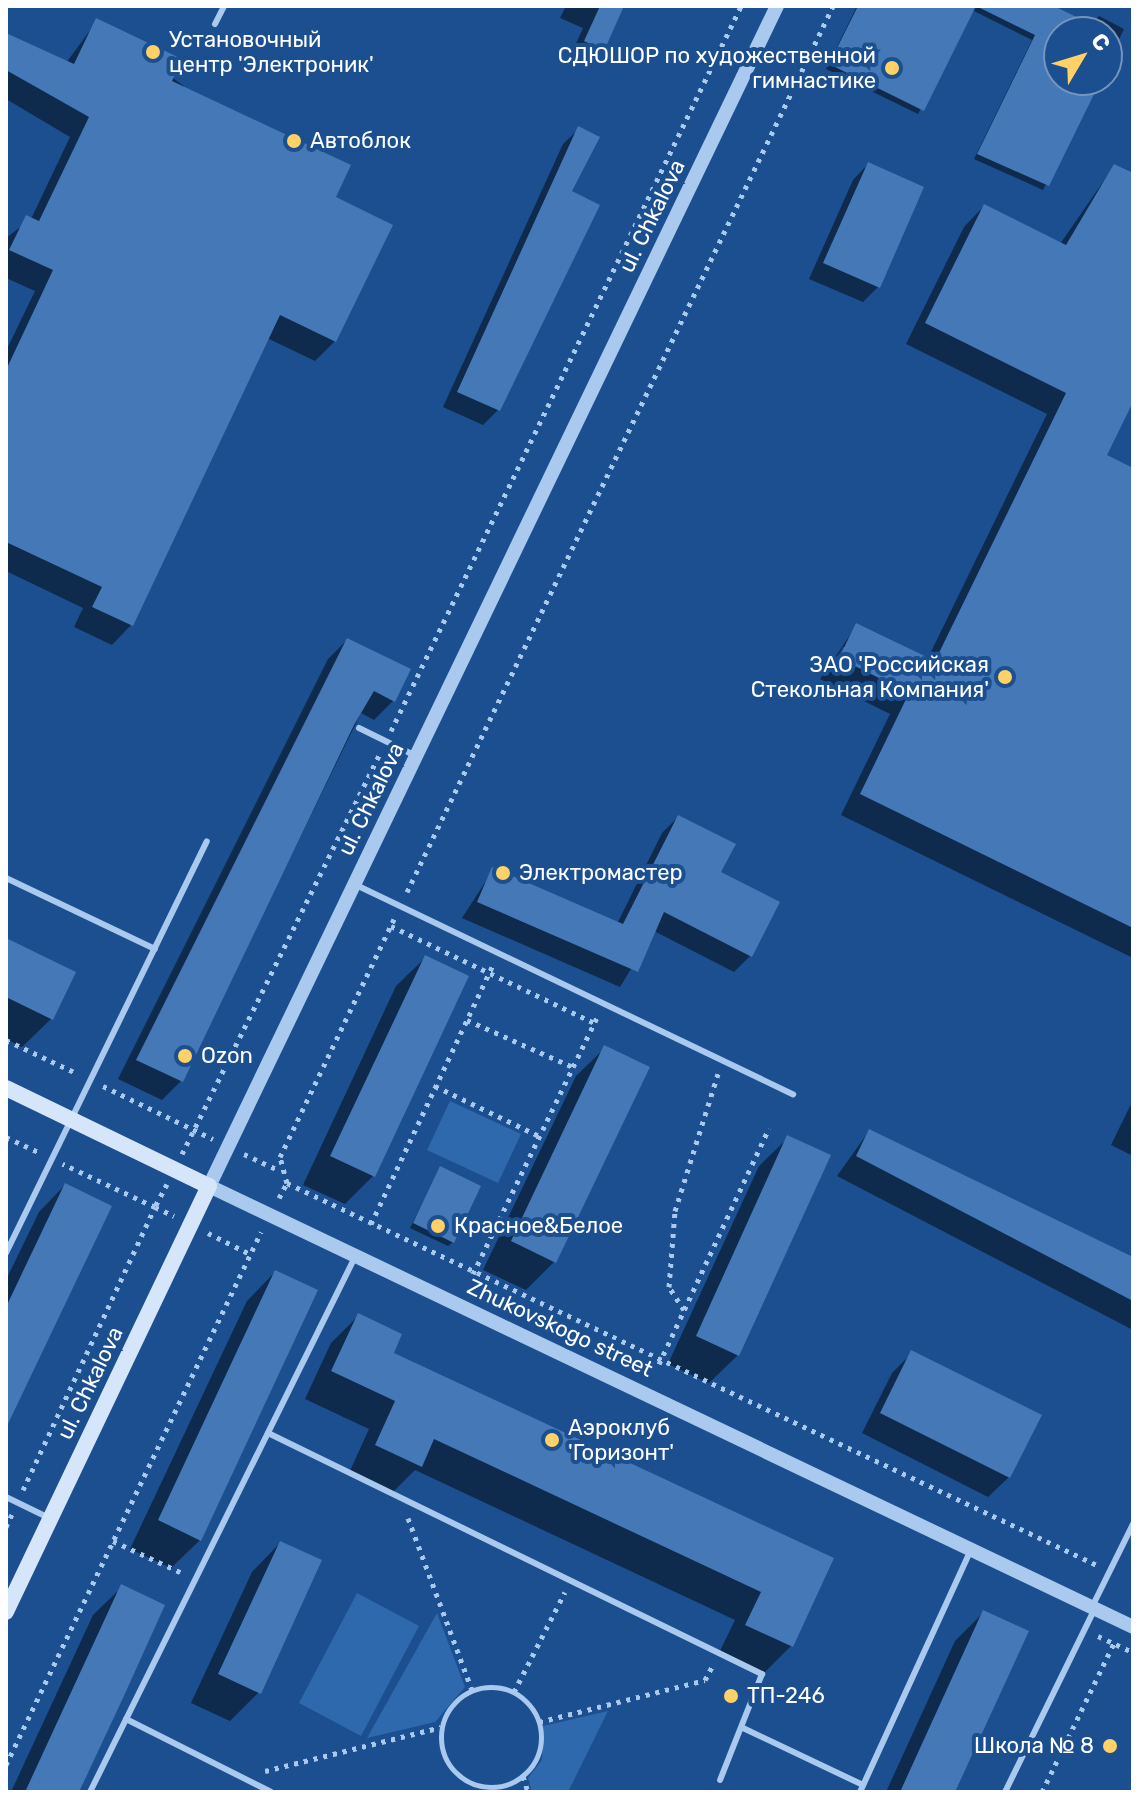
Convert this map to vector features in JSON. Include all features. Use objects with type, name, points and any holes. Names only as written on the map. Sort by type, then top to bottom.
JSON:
[{"type":"main road","name":"Zhukovskogo street","points":[[6,1088],[209,1186]]},
{"type":"main road","name":"ul. Chkalova","points":[[6,1612],[209,1186]]},
{"type":"street","name":"ul. Chkalova","points":[[209,1186],[777,6]]},
{"type":"street","name":"Zhukovskogo street","points":[[209,1186],[1133,1627]]},
{"type":"lane","points":[[215,24],[224,6]]},
{"type":"lane","points":[[359,728],[416,756]]},
{"type":"lane","points":[[6,1253],[207,841]]},
{"type":"lane","points":[[6,878],[155,949]]},
{"type":"lane","points":[[354,884],[793,1094]]},
{"type":"lane","points":[[90,1792],[356,1256]]},
{"type":"lane","points":[[268,1433],[762,1674],[720,1780]]},
{"type":"lane","points":[[6,1497],[49,1518]]},
{"type":"lane","points":[[1005,1792],[1133,1524]]},
{"type":"lane","points":[[743,1728],[862,1789],[972,1549]]},
{"type":"lane","points":[[126,1719],[271,1792]]},
{"type":"path","points":[[6,1527],[155,1207],[386,741],[741,6]]},
{"type":"path","points":[[279,1170],[400,906],[833,6]]},
{"type":"path","points":[[391,926],[594,1023]]},
{"type":"path","points":[[371,1224],[498,953]]},
{"type":"path","points":[[473,1274],[603,1003]]},
{"type":"path","points":[[467,1020],[573,1067]]},
{"type":"path","points":[[6,1040],[279,1170],[287,1183],[659,1364],[1110,1571]]},
{"type":"path","points":[[684,1310],[669,1287],[675,1211],[722,1061]]},
{"type":"path","points":[[435,1086],[539,1136]]},
{"type":"path","points":[[659,1364],[769,1128]]},
{"type":"path","points":[[6,1137],[250,1254]]},
{"type":"path","points":[[6,1765],[250,1254],[287,1183]]},
{"type":"path","points":[[401,1498],[472,1690]]},
{"type":"path","points":[[113,1541],[196,1580]]},
{"type":"path","points":[[514,1692],[571,1581]]},
{"type":"path","points":[[1042,1792],[1114,1643]]},
{"type":"path","points":[[539,1722],[705,1680],[719,1654]]},
{"type":"path","points":[[441,1727],[442,1749],[469,1782],[497,1787],[523,1776],[536,1761],[539,1722],[514,1692],[472,1690]]},
{"type":"path","points":[[241,1777],[441,1727],[472,1690]]},
{"type":"path","points":[[523,1776],[528,1792]]},
{"type":"path","points":[[464,1792],[469,1782]]},
{"type":"shaded area","points":[[450,1101],[521,1134],[498,1183],[427,1150]]},
{"type":"shaded area","points":[[357,1593],[419,1626],[361,1736],[299,1703]]},
{"type":"shaded area","points":[[437,1613],[465,1687],[435,1722],[367,1738]]},
{"type":"shaded area","points":[[608,1711],[568,1792],[532,1792],[528,1778],[542,1760],[543,1726]]},
{"type":"building","points":[[600,6],[624,6],[604,51],[584,41]]},
{"type":"building","points":[[858,6],[976,6],[924,111],[829,64]]},
{"type":"building","points":[[976,6],[1054,6],[1074,16],[1043,16],[1043,96],[1093,96],[1049,186],[977,154],[1035,35]]},
{"type":"building","points":[[96,18],[182,59],[172,81],[351,165],[336,197],[393,225],[336,342],[280,315],[133,626],[92,607],[102,587],[6,542],[6,370],[53,270],[9,250],[26,215],[39,221],[89,117],[6,70],[6,33],[74,64]]},
{"type":"building","points":[[578,126],[600,137],[572,191],[600,205],[500,411],[457,392]]},
{"type":"building","points":[[868,162],[924,187],[880,288],[823,263]]},
{"type":"building","name":"ЗАО 'Российская Стекольная Компания'","points":[[1114,164],[1133,173],[1133,402],[1107,455],[1133,468],[1133,928],[860,794],[909,693],[839,658],[856,623],[935,661],[1066,393],[925,323],[984,204],[1066,245]]},
{"type":"building","points":[[347,638],[411,669],[395,702],[374,691],[354,725],[183,1082],[136,1060]]},
{"type":"building","points":[[678,815],[736,844],[721,872],[780,902],[752,957],[664,912],[638,972],[477,902],[492,867],[623,924]]},
{"type":"building","points":[[6,938],[76,972],[53,1020],[6,997]]},
{"type":"building","points":[[425,955],[469,976],[375,1177],[330,1156]]},
{"type":"building","points":[[604,1045],[650,1067],[556,1263],[511,1241]]},
{"type":"building","points":[[869,1129],[1133,1257],[1133,1301],[856,1156]]},
{"type":"building","points":[[787,1135],[831,1155],[739,1356],[696,1336]]},
{"type":"building","points":[[440,1166],[481,1186],[454,1243],[413,1223]]},
{"type":"building","points":[[65,1183],[112,1206],[6,1428],[6,1307]]},
{"type":"building","points":[[275,1270],[318,1290],[201,1541],[158,1520]]},
{"type":"building","points":[[358,1313],[402,1334],[394,1353],[834,1558],[793,1647],[745,1625],[761,1592],[434,1439],[422,1467],[375,1445],[395,1401],[331,1371]]},
{"type":"building","points":[[911,1350],[1042,1415],[1010,1478],[880,1413]]},
{"type":"building","points":[[280,1541],[322,1560],[261,1694],[218,1674]]},
{"type":"building","points":[[121,1584],[165,1605],[123,1698],[79,1792],[25,1792]]},
{"type":"building","points":[[983,1610],[1029,1631],[955,1792],[900,1792]]},
{"type":"place","name":"Установочный центр 'Электроник'","points":[[153,52]]},
{"type":"place","name":"СДЮШОР по художественной гимнастике","points":[[892,68]]},
{"type":"place","name":"Автоблок","points":[[294,141]]},
{"type":"place","name":"ЗАО 'Российская Стекольная Компания'","points":[[1005,677]]},
{"type":"place","name":"Электромастер","points":[[503,873]]},
{"type":"place","name":"Ozon","points":[[185,1056]]},
{"type":"place","name":"Красное&Белое","points":[[438,1226]]},
{"type":"place","name":"Аэроклуб 'Горизонт'","points":[[552,1440]]},
{"type":"place","name":"ТП-246","points":[[731,1696]]},
{"type":"place","name":"Школа № 8","points":[[1110,1746]]}]
